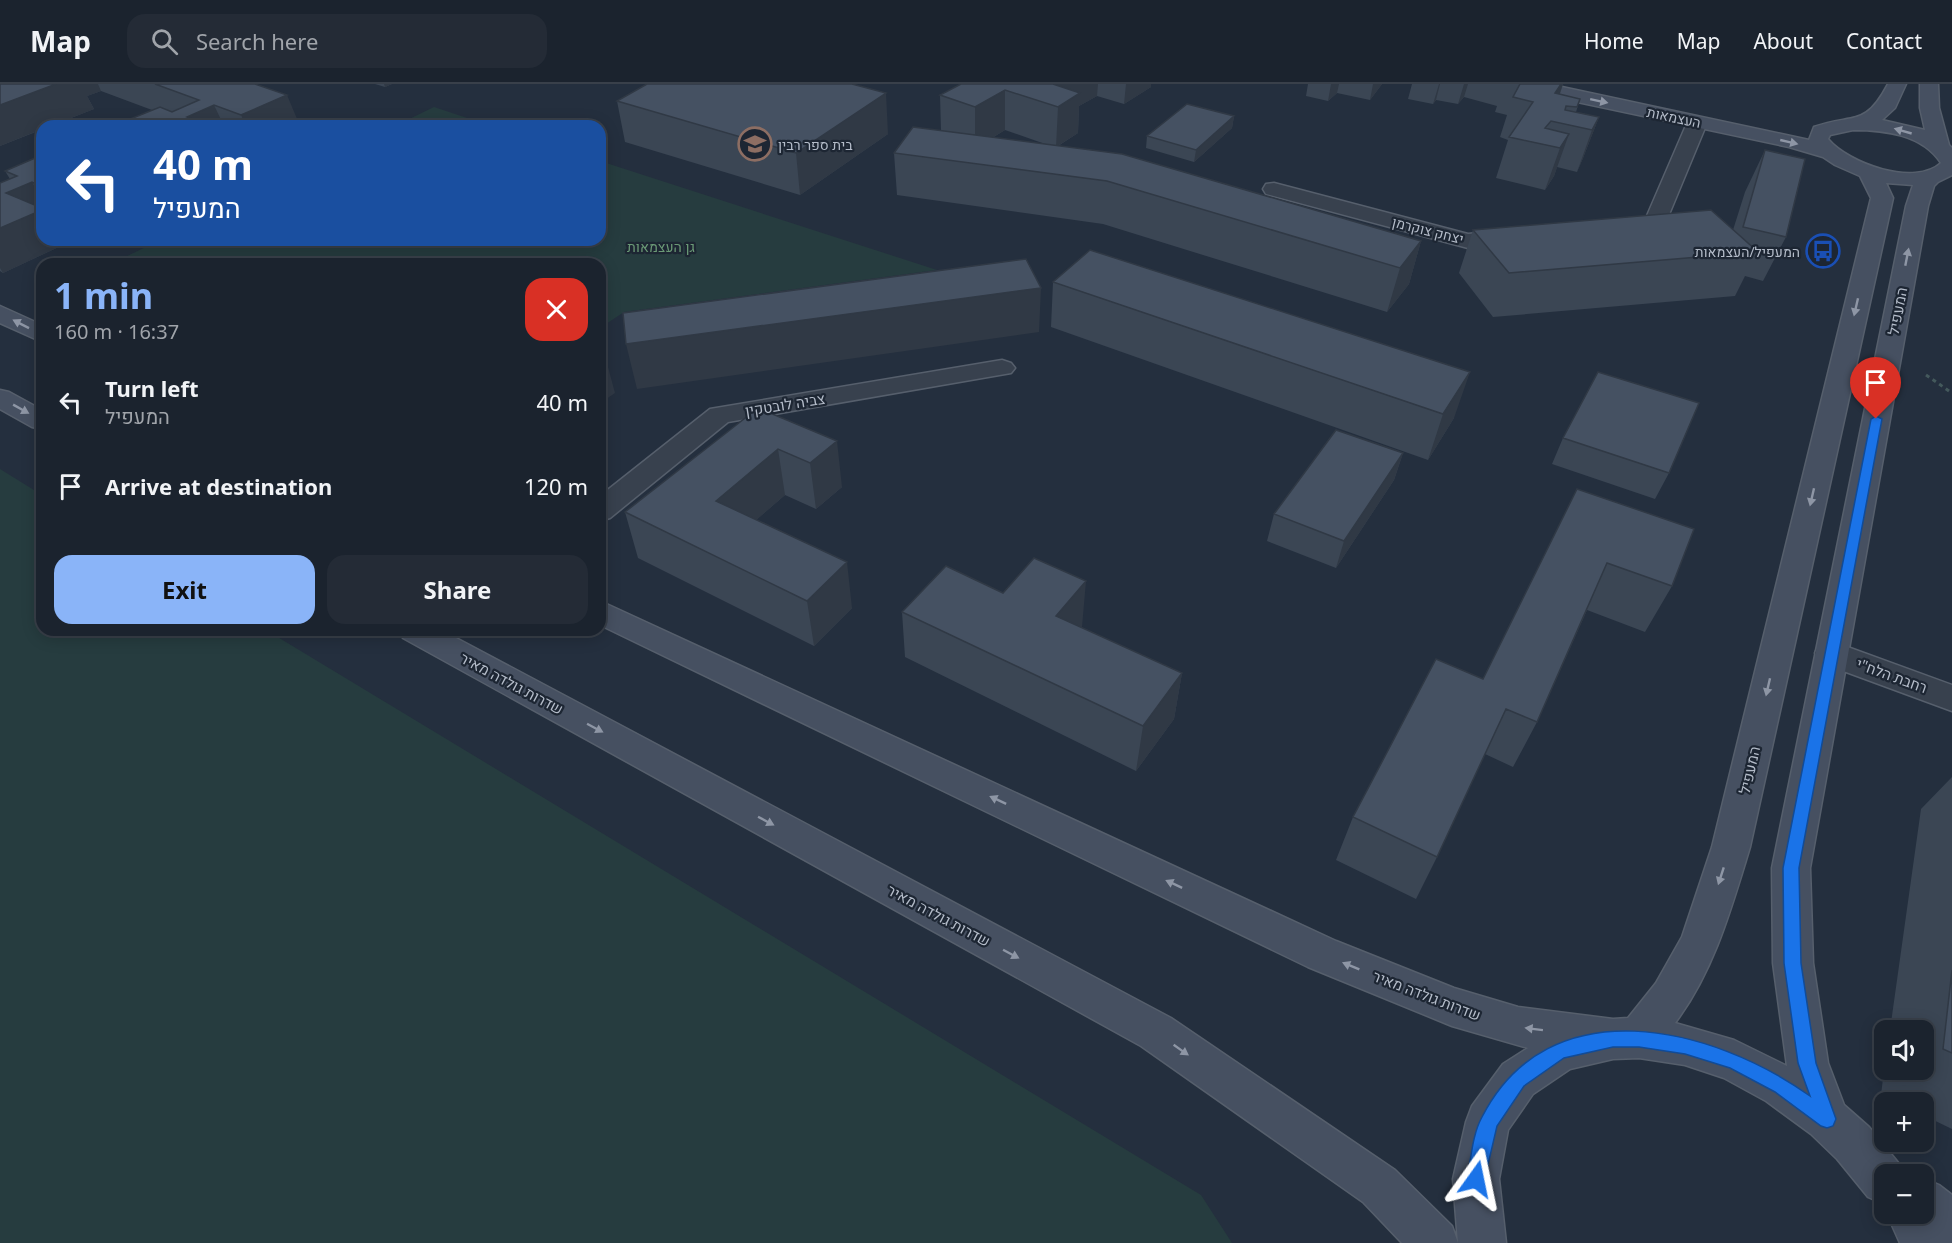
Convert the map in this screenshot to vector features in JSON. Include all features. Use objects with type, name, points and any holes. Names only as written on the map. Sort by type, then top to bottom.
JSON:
[{"type":"street","name":"העצמאות","points":[[1521,84],[1793,142],[1827,152],[1852,167],[1897,178],[1945,168]]},
{"type":"street","name":"העצמאות","points":[[1598,84],[1793,122],[1836,125],[1864,123],[1905,131],[1939,146]]},
{"type":"street","points":[[1864,123],[1885,108],[1897,84]]},
{"type":"street","points":[[1929,84],[1930,117],[1939,146],[1949,155],[1945,168]]},
{"type":"street","points":[[1596,230],[1654,224],[1697,123]]},
{"type":"street","points":[[1827,152],[1818,139],[1821,131],[1836,125]]},
{"type":"street","name":"המעפיל","points":[[1840,1131],[1807,1063],[1792,963],[1791,868],[1917,206],[1924,185],[1945,168]]},
{"type":"street","name":"המעפיל","points":[[1626,1038],[1671,996],[1700,943],[1731,847],[1882,198],[1867,171]]},
{"type":"street","name":"יצחק צוקרמן","points":[[1274,189],[1468,241],[1538,235]]},
{"type":"street","points":[[0,314],[36,331]]},
{"type":"street","name":"צביה לובטקין","points":[[606,506],[720,415],[1002,368]]},
{"type":"street","points":[[0,398],[36,418]]},
{"type":"street","name":"שדרות גולדה מאיר","points":[[606,615],[1322,954],[1452,1007],[1518,1027],[1685,1045],[1734,1061],[1781,1086],[1840,1131]]},
{"type":"street","name":"שדרות גולדה מאיר","points":[[425,636],[1156,1032],[1379,1186],[1435,1243]]},
{"type":"street","name":"רחבת הלח\"י","points":[[1831,653],[1952,698]]},
{"type":"street","points":[[1482,1243],[1476,1179],[1488,1122],[1518,1079],[1560,1051],[1626,1038]]},
{"type":"street","points":[[1840,1131],[1879,1164]]},
{"type":"street","points":[[1840,1131],[1874,1170]]},
{"type":"street","points":[[1934,1210],[1952,1225]]},
{"type":"street","points":[[1915,1224],[1924,1243]]},
{"type":"green space","points":[[434,107],[473,120],[407,120]]},
{"type":"green space","name":"גן העצמאות","points":[[606,163],[937,270],[624,312],[606,324],[606,258],[123,258],[148,246],[606,246]]},
{"type":"green space","points":[[0,469],[36,491],[36,636],[276,636],[1201,1195],[1232,1243],[0,1243]]},
{"type":"building","points":[[0,84],[56,84],[0,105]]},
{"type":"building","points":[[155,84],[255,84],[287,95],[241,115],[214,105],[187,117],[194,120],[128,120],[160,107],[172,112],[199,100]]},
{"type":"building","points":[[647,84],[852,84],[886,93],[796,153],[617,101]]},
{"type":"building","points":[[961,84],[1053,84],[1080,93],[1058,107],[1005,90],[975,107],[940,95]]},
{"type":"building","points":[[1520,84],[1561,84],[1555,93],[1580,99],[1577,107],[1566,106],[1565,110],[1599,117],[1592,130],[1551,121],[1545,128],[1569,134],[1560,148],[1509,137],[1533,102],[1513,97]]},
{"type":"building","points":[[1187,104],[1234,116],[1196,150],[1147,136]]},
{"type":"building","points":[[913,127],[1122,154],[1421,241],[1400,268],[1107,181],[894,153]]},
{"type":"building","points":[[1765,150],[1805,159],[1786,237],[1743,227]]},
{"type":"building","points":[[36,158],[36,184],[32,182],[6,193],[36,206],[36,213],[0,228],[0,183],[17,176],[5,171]]},
{"type":"building","points":[[1711,210],[1758,252],[1509,273],[1473,230]]},
{"type":"building","points":[[1090,250],[1470,372],[1443,414],[1053,282]]},
{"type":"building","points":[[1026,259],[1041,288],[626,344],[623,313]]},
{"type":"building","points":[[1598,372],[1699,403],[1669,473],[1563,438]]},
{"type":"building","points":[[758,408],[837,441],[810,463],[778,449],[716,501],[847,562],[807,601],[625,512]]},
{"type":"building","points":[[1336,430],[1403,453],[1344,541],[1274,514]]},
{"type":"building","points":[[1577,489],[1694,529],[1672,586],[1607,563],[1537,722],[1506,709],[1437,857],[1353,817],[1436,659],[1483,679]]},
{"type":"building","points":[[1034,558],[1086,581],[1056,616],[1182,673],[1143,726],[902,612],[946,566],[1003,593]]},
{"type":"building","points":[[1952,970],[1952,1053],[1943,1049]]},
{"type":"place","name":"בית ספר רבין","points":[[755,144]]},
{"type":"place","name":"המעפיל/העצמאות","points":[[1823,251]]},
{"type":"route","points":[[1476,1179],[1488,1122],[1518,1079],[1560,1051],[1613,1038],[1639,1038],[1685,1045],[1734,1061],[1781,1086],[1827,1119],[1807,1063],[1792,963],[1791,868],[1876,419]]}]
